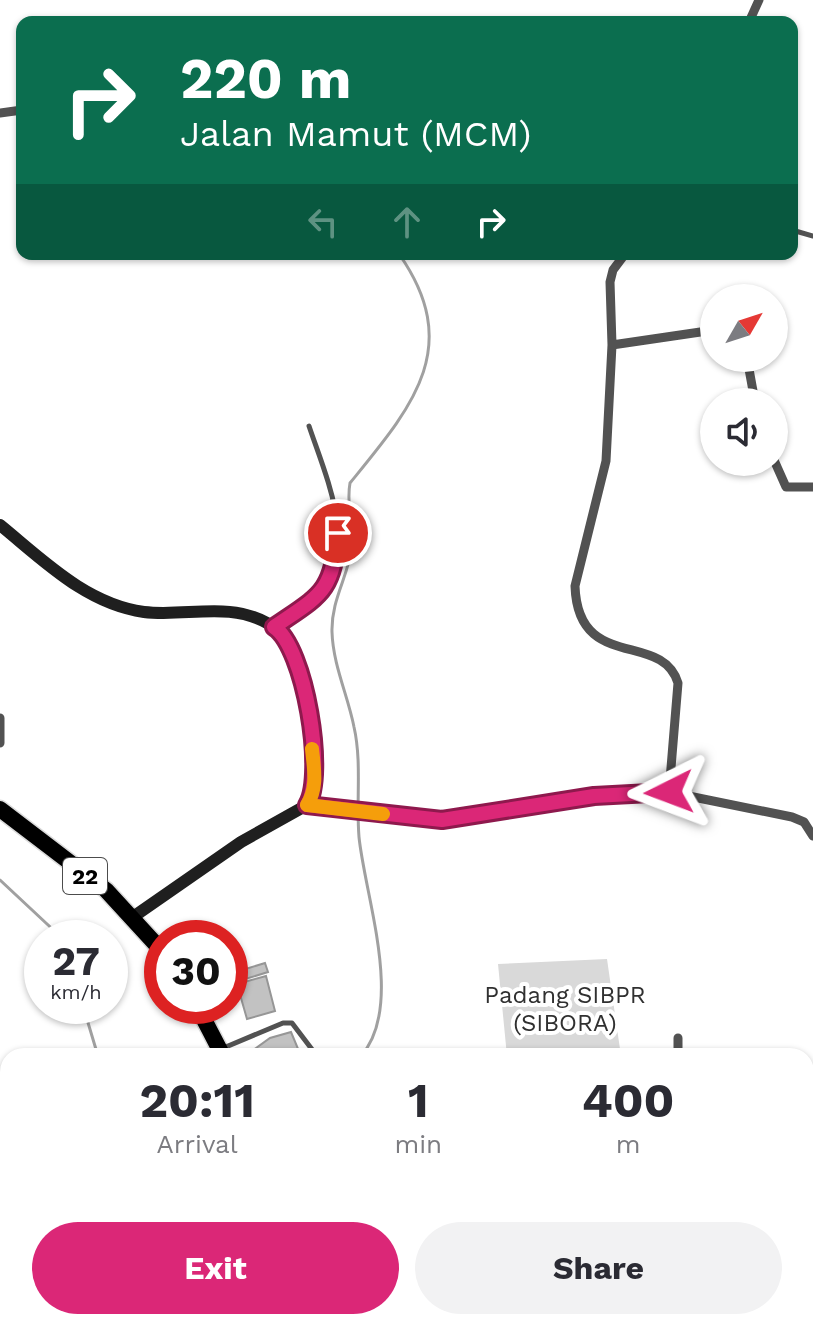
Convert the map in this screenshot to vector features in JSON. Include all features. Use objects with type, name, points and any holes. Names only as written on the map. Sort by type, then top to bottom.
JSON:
[{"type":"highway","name":"22","points":[[0,809],[106,890],[144,930]]},
{"type":"highway","points":[[207,1024],[219,1048]]},
{"type":"street","points":[[620,260],[613,270],[610,282],[612,345],[606,461],[575,586],[575,600],[579,614],[597,637],[660,659],[675,673],[678,683],[669,792]]},
{"type":"street","points":[[612,345],[700,332]]},
{"type":"street","points":[[781,476],[786,487],[813,487]]},
{"type":"street","points":[[0,525],[77,588],[128,607],[171,614],[223,609],[249,614],[274,627],[290,642],[302,678],[315,778],[313,795],[307,805],[241,842],[133,917]]},
{"type":"street","points":[[0,718],[0,743]]},
{"type":"street","points":[[307,805],[463,819],[568,799],[669,792],[792,817],[804,822],[813,836]]},
{"type":"street","points":[[678,1038],[678,1048]]},
{"type":"lane","points":[[274,627],[321,595],[334,571],[336,520],[309,426]]},
{"type":"lane","points":[[232,1048],[273,1027],[292,1023],[311,1048]]},
{"type":"green space","name":"Padang SIBPR (SIBORA)","points":[[607,959],[620,1048],[506,1048],[498,964]]},
{"type":"building","points":[[265,963],[268,972],[248,978],[248,968]]},
{"type":"building","points":[[266,976],[275,1011],[248,1019],[248,981]]},
{"type":"building","points":[[291,1032],[298,1048],[256,1048],[270,1038]]},
{"type":"waterway","points":[[366,1048],[374,1035],[380,1009],[379,950],[359,837],[356,740],[335,656],[332,620],[351,555],[350,483],[393,429],[410,402],[422,376],[429,348],[428,319],[418,288],[402,260]]},
{"type":"waterway","points":[[0,880],[43,920]]},
{"type":"waterway","points":[[88,1024],[96,1048]]},
{"type":"slow traffic","points":[[312,749],[315,778],[313,795],[307,805],[383,814]]},
{"type":"route","points":[[338,533],[334,571],[321,595],[274,627],[290,642],[302,678],[315,778],[313,795],[307,805],[442,820],[594,796],[669,792]]}]
